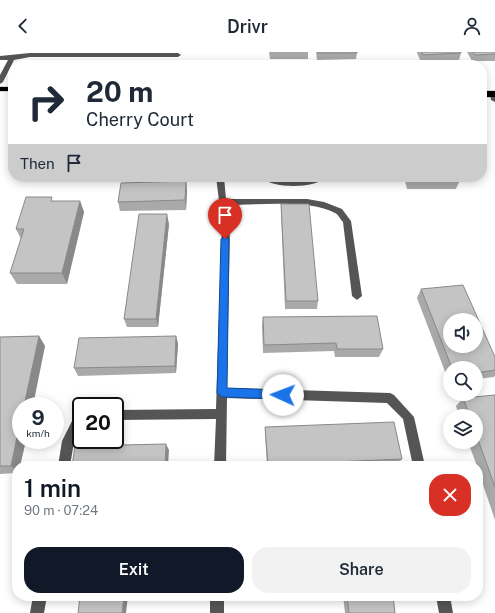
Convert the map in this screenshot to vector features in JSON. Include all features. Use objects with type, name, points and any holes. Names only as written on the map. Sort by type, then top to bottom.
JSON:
[{"type":"street","points":[[0,58],[14,55],[178,55]]},
{"type":"street","points":[[0,82],[8,67]]},
{"type":"street","points":[[220,182],[226,224],[220,461]]},
{"type":"street","points":[[222,202],[307,202],[324,205],[339,211],[347,221],[357,296]]},
{"type":"street","points":[[222,393],[390,398],[408,417],[418,461]]},
{"type":"street","points":[[124,415],[221,414]]},
{"type":"street","points":[[65,461],[68,441],[72,433]]},
{"type":"street","points":[[37,613],[39,601]]},
{"type":"street","points":[[217,601],[217,613]]},
{"type":"street","points":[[444,601],[446,613]]},
{"type":"building","points":[[357,52],[357,53],[318,53]]},
{"type":"building","points":[[422,52],[461,52],[461,53],[423,55]]},
{"type":"building","points":[[473,52],[495,52],[495,54],[475,55]]},
{"type":"building","points":[[186,182],[185,200],[118,202],[121,183]]},
{"type":"building","points":[[26,197],[52,197],[51,201],[80,201],[62,273],[10,273],[24,229],[16,229]]},
{"type":"building","points":[[281,204],[309,204],[318,301],[286,301]]},
{"type":"building","points":[[139,214],[167,214],[156,319],[124,319]]},
{"type":"building","points":[[463,285],[475,313],[443,313],[443,345],[421,289]]},
{"type":"building","points":[[377,316],[383,349],[337,349],[336,343],[264,345],[263,317]]},
{"type":"building","points":[[483,330],[495,357],[495,370],[483,372],[483,361],[449,361],[446,353],[483,353]]},
{"type":"building","points":[[39,336],[26,397],[12,397],[12,449],[15,449],[11,466],[0,466],[0,337]]},
{"type":"building","points":[[176,336],[175,366],[74,368],[79,338]]},
{"type":"building","points":[[495,395],[495,487],[481,449],[483,449],[483,409],[467,409],[464,401],[483,401],[483,396]]},
{"type":"building","points":[[394,422],[402,459],[357,461],[268,461],[265,427]]},
{"type":"building","points":[[166,444],[165,461],[73,461],[75,449],[124,449],[124,445]]},
{"type":"building","points":[[79,601],[123,601],[122,613],[78,613]]},
{"type":"building","points":[[348,601],[394,601],[395,613],[349,613]]},
{"type":"route","points":[[225,239],[222,393],[283,395]]}]
